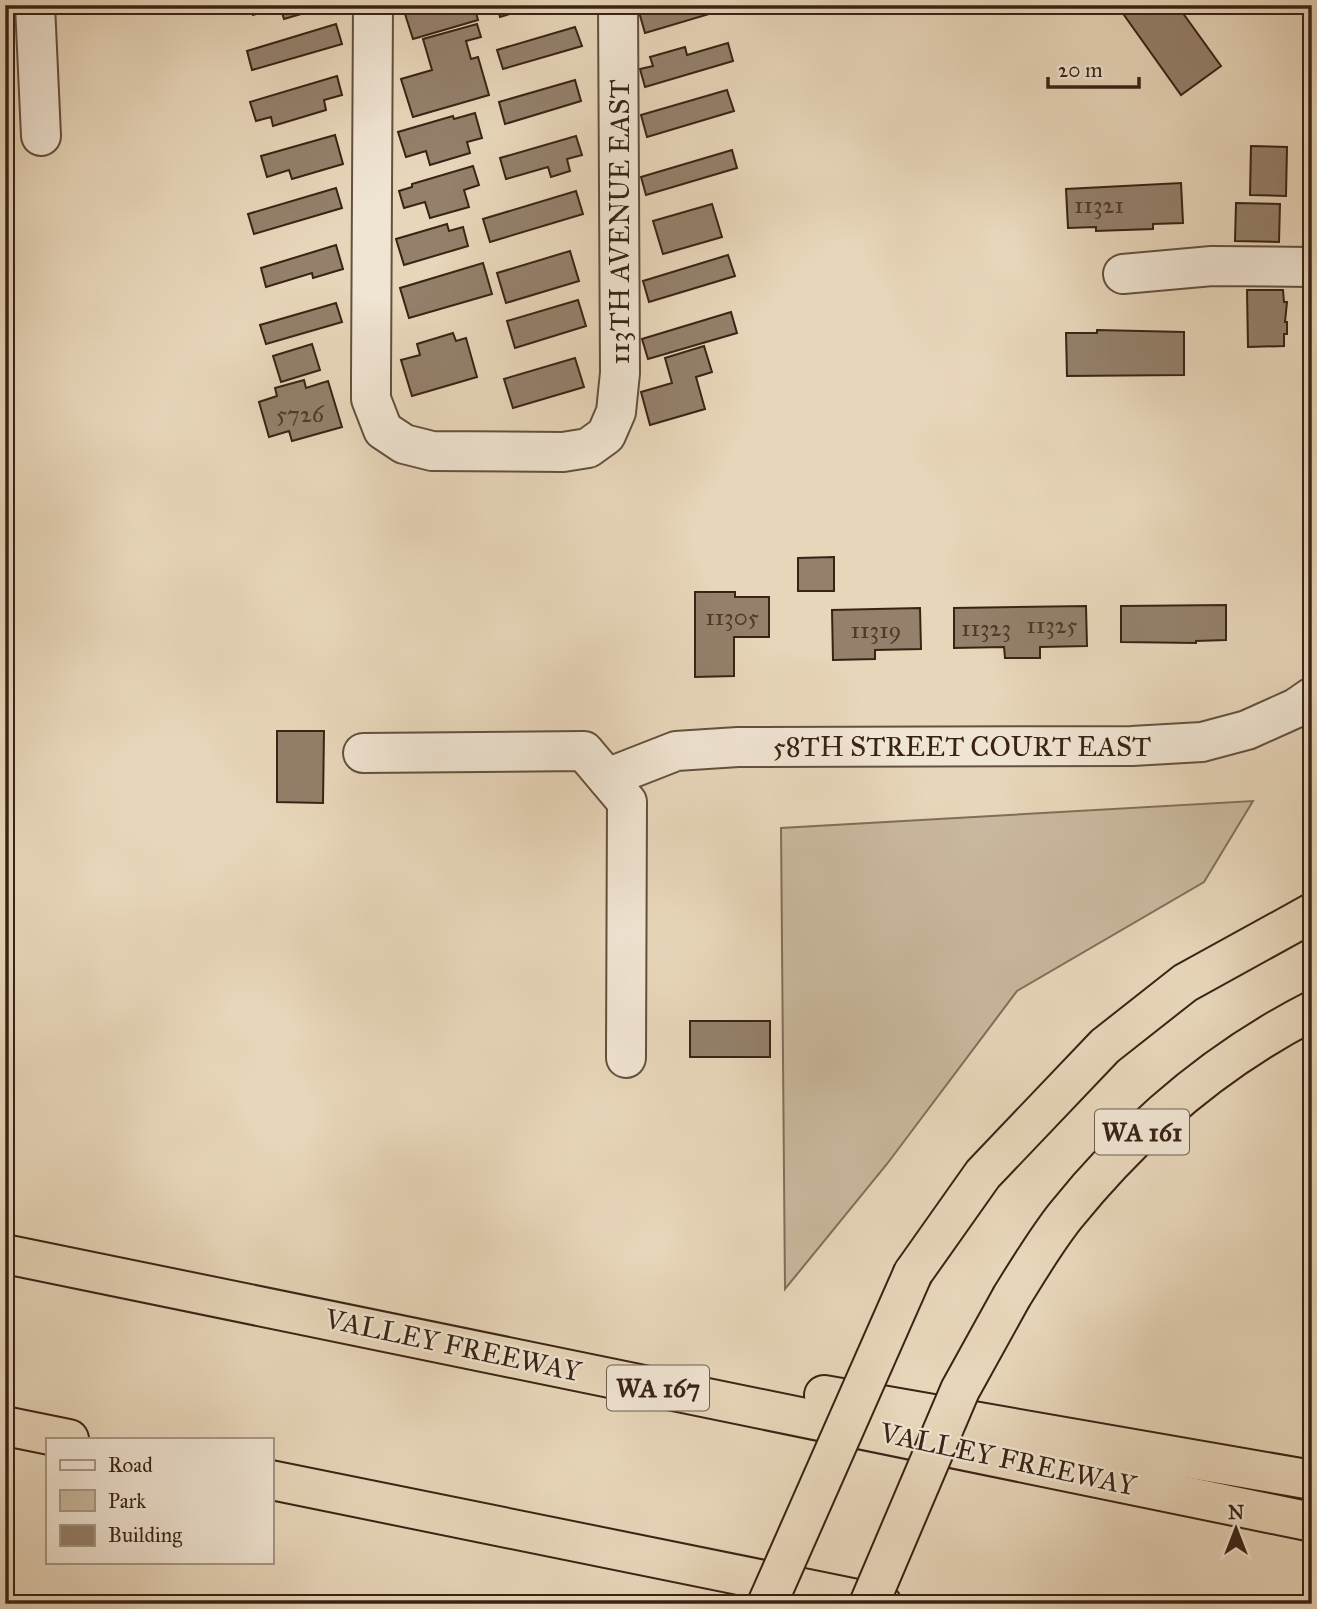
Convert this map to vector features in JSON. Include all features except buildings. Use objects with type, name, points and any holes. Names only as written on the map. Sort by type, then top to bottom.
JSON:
[{"type":"highway","points":[[767,1604],[913,1273],[983,1174],[1105,1046],[1185,983],[1312,913]]},
{"type":"highway","name":"WA 161","points":[[869,1604],[960,1390],[1012,1296],[1065,1216],[1128,1145],[1197,1083],[1278,1028],[1312,1011]]},
{"type":"highway","points":[[5,1252],[299,1307],[561,1348],[1312,1480]]},
{"type":"highway","name":"VALLEY FREEWAY","points":[[5,1252],[1312,1522]]},
{"type":"highway","points":[[5,1426],[64,1438]]},
{"type":"highway","points":[[273,1480],[881,1604]]},
{"type":"street","points":[[35,5],[41,136]]},
{"type":"street","name":"113TH AVENUE EAST","points":[[373,5],[372,399],[383,430],[404,444],[432,452],[563,452],[588,448],[606,435],[616,412],[620,373],[618,5]]},
{"type":"street","points":[[1124,274],[1212,266],[1312,267]]},
{"type":"street","name":"58TH STREET COURT EAST","points":[[607,778],[677,751],[738,747],[1132,746],[1202,742],[1247,730],[1296,708],[1312,697]]},
{"type":"street","points":[[363,753],[584,751],[627,802],[626,1058]]},
{"type":"green space","points":[[1253,801],[1204,882],[1017,991],[887,1164],[785,1289],[781,828]]}]
